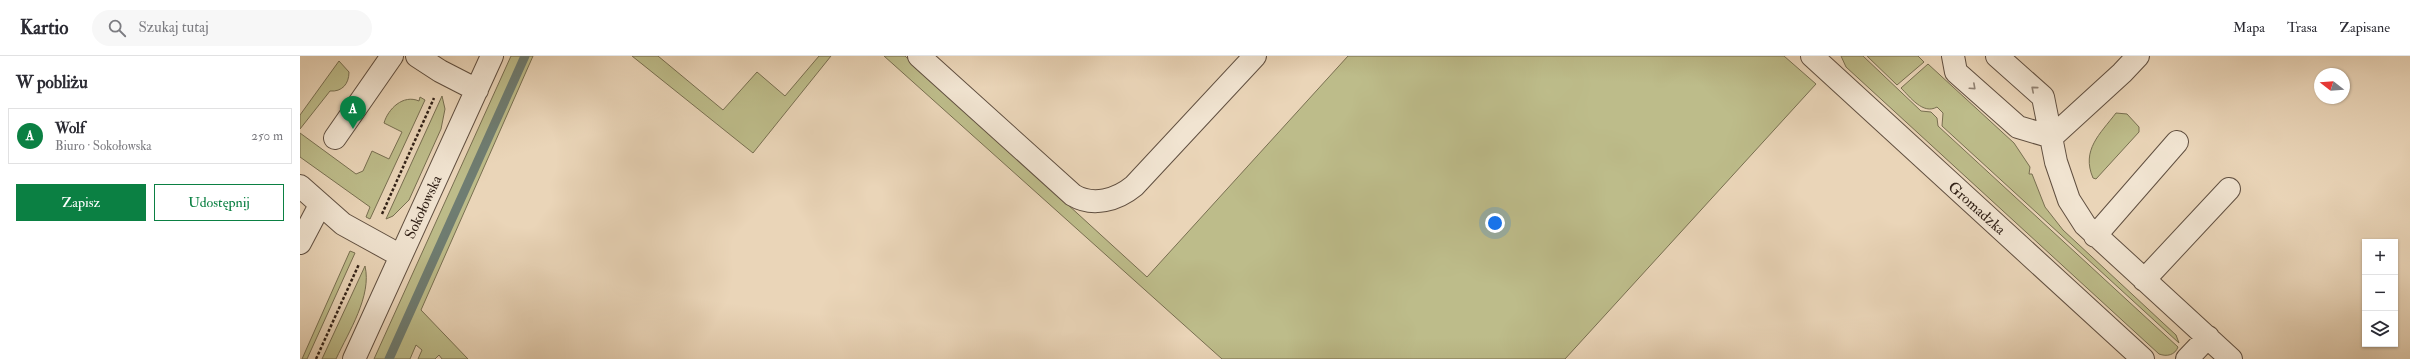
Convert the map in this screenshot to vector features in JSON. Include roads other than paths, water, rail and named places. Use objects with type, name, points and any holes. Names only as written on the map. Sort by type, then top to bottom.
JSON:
[{"type":"street","points":[[335,138],[392,56]]},
{"type":"street","points":[[417,56],[445,74],[477,90]]},
{"type":"street","name":"Sokołowska","points":[[354,359],[492,56]]},
{"type":"street","points":[[919,56],[1073,195],[1081,199],[1101,201],[1118,197],[1134,186],[1255,56]]},
{"type":"street","name":"Gromadzka","points":[[1812,56],[2143,359]]},
{"type":"street","points":[[1953,56],[1956,72],[2018,127],[2052,137]]},
{"type":"street","points":[[1997,56],[2043,97],[2056,162],[2069,200],[2095,236],[2231,359]]},
{"type":"street","points":[[2052,137],[2122,73],[2138,56]]},
{"type":"street","points":[[2095,236],[2177,142]]},
{"type":"street","points":[[300,186],[343,224],[401,256]]},
{"type":"street","points":[[2144,280],[2229,189]]},
{"type":"street","points":[[300,243],[320,204]]},
{"type":"street","points":[[2187,359],[2208,337]]},
{"type":"waterway","points":[[389,359],[525,56]]},
{"type":"place","name":"Wolf","points":[[353,129]]}]
